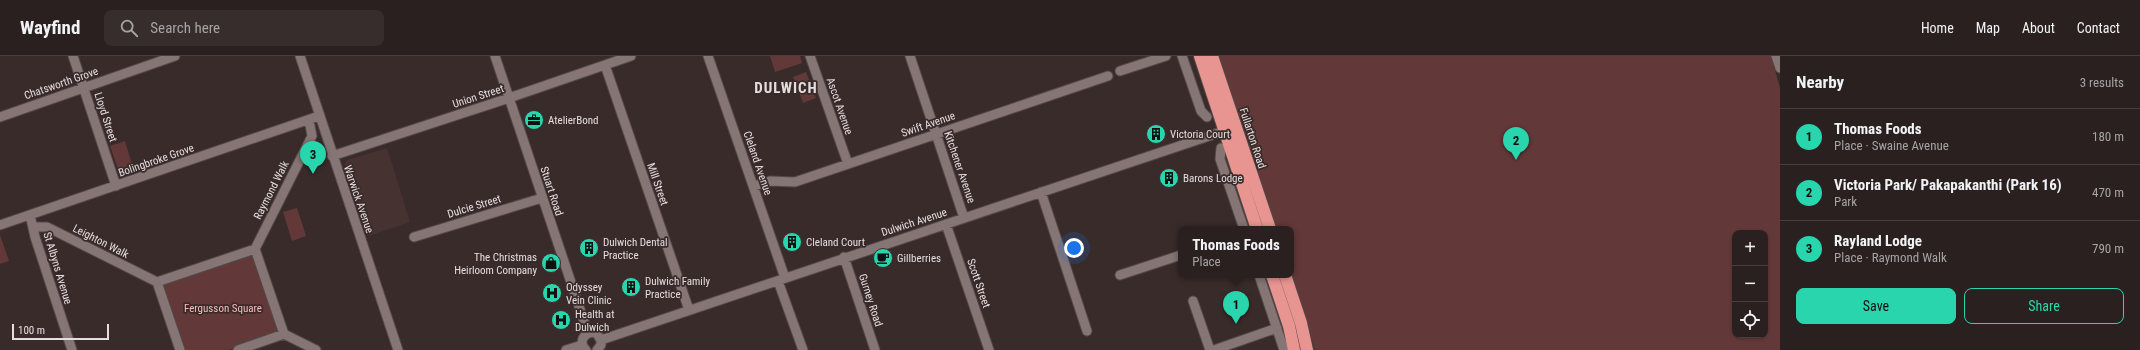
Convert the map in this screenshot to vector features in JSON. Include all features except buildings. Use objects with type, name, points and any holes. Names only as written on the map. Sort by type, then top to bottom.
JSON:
[{"type":"highway","name":"Fullarton Road","points":[[1200,56],[1269,226]]},
{"type":"highway","name":"Fullarton Road","points":[[1212,56],[1256,226]]},
{"type":"highway","points":[[1272,278],[1271,292],[1294,350]]},
{"type":"highway","points":[[1271,292],[1287,281],[1301,324],[1307,350]]},
{"type":"street","name":"Lloyd Street","points":[[73,56],[116,186]]},
{"type":"street","name":"Chatsworth Grove","points":[[0,117],[175,56]]},
{"type":"street","name":"Warwick Avenue","points":[[300,56],[332,156],[398,350]]},
{"type":"street","name":"Stuart Road","points":[[495,56],[588,332]]},
{"type":"street","name":"Union Street","points":[[332,156],[631,56]]},
{"type":"street","name":"Cleland Avenue","points":[[708,56],[754,186],[803,350]]},
{"type":"street","name":"Ascot Avenue","points":[[810,56],[848,164]]},
{"type":"street","name":"Kitchener Avenue","points":[[910,56],[964,218]]},
{"type":"street","points":[[1120,72],[1166,56]]},
{"type":"street","points":[[1182,56],[1201,111],[1207,117]]},
{"type":"street","points":[[1776,56],[1780,68]]},
{"type":"street","name":"Mill Street","points":[[605,65],[689,310]]},
{"type":"street","name":"Swift Avenue","points":[[754,186],[770,181],[795,182],[1108,76]]},
{"type":"street","name":"Bolingbroke Grove","points":[[0,225],[319,116]]},
{"type":"street","name":"Raymond Walk","points":[[255,249],[312,136],[309,120]]},
{"type":"street","name":"Dulwich Avenue","points":[[601,340],[1230,129]]},
{"type":"street","points":[[1221,148],[1220,159],[1243,226]]},
{"type":"street","points":[[1041,192],[1087,331]]},
{"type":"street","name":"Dulcie Street","points":[[414,237],[542,198]]},
{"type":"street","name":"St Albyns Avenue","points":[[30,215],[34,227],[35,237],[72,350]]},
{"type":"street","name":"Scott Street","points":[[946,224],[989,350]]},
{"type":"street","name":"Leighton Walk","points":[[34,227],[50,228],[157,282]]},
{"type":"street","points":[[180,350],[157,282],[255,249],[284,334],[316,350]]},
{"type":"street","points":[[1120,275],[1178,256]]},
{"type":"street","name":"Gurney Road","points":[[844,258],[876,350]]},
{"type":"street","points":[[1261,278],[1271,292],[1277,328],[1284,350]]},
{"type":"street","points":[[1193,301],[1210,350]]},
{"type":"street","points":[[1214,350],[1277,328]]},
{"type":"street","points":[[566,350],[584,347],[582,339],[588,332],[596,333],[601,340],[597,350]]},
{"type":"street","points":[[238,350],[284,334]]},
{"type":"shaded area","points":[[387,148],[410,222],[369,236],[345,164],[347,160]]},
{"type":"green space","points":[[770,56],[800,56],[802,63],[775,72]]},
{"type":"green space","points":[[1218,56],[1771,56],[1780,88],[1780,350],[1315,350],[1292,278],[1294,278],[1294,226],[1275,226]]},
{"type":"green space","points":[[806,72],[816,98],[803,103],[793,77]]},
{"type":"green space","points":[[125,141],[134,171],[120,175],[110,146]]},
{"type":"green space","points":[[297,208],[306,236],[292,241],[283,212]]},
{"type":"green space","points":[[0,235],[9,261],[0,264]]},
{"type":"green space","name":"Fergusson Square","points":[[246,255],[253,256],[278,331],[275,334],[229,350],[182,350],[163,286],[164,283]]},
{"type":"place","name":"AtelierBond","points":[[534,120]]},
{"type":"place","name":"Victoria Court","points":[[1156,134]]},
{"type":"place","name":"Victoria Park/ Pakapakanthi (Park 16)","points":[[1516,160]]},
{"type":"place","name":"Rayland Lodge","points":[[313,174]]},
{"type":"place","name":"Barons Lodge","points":[[1169,178]]},
{"type":"place","name":"Cleland Court","points":[[792,242]]},
{"type":"place","name":"Dulwich Dental Practice","points":[[589,248]]},
{"type":"place","name":"Gillberries","points":[[883,258]]},
{"type":"place","name":"The Christmas Heirloom Company","points":[[551,263]]},
{"type":"place","name":"Dulwich Family Practice","points":[[631,287]]},
{"type":"place","name":"Odyssey Vein Clinic","points":[[552,293]]},
{"type":"place","name":"Health at Dulwich","points":[[561,320]]},
{"type":"place","name":"Thomas Foods","points":[[1236,324]]},
{"type":"district","name":"DULWICH","points":[[786,88]]}]
